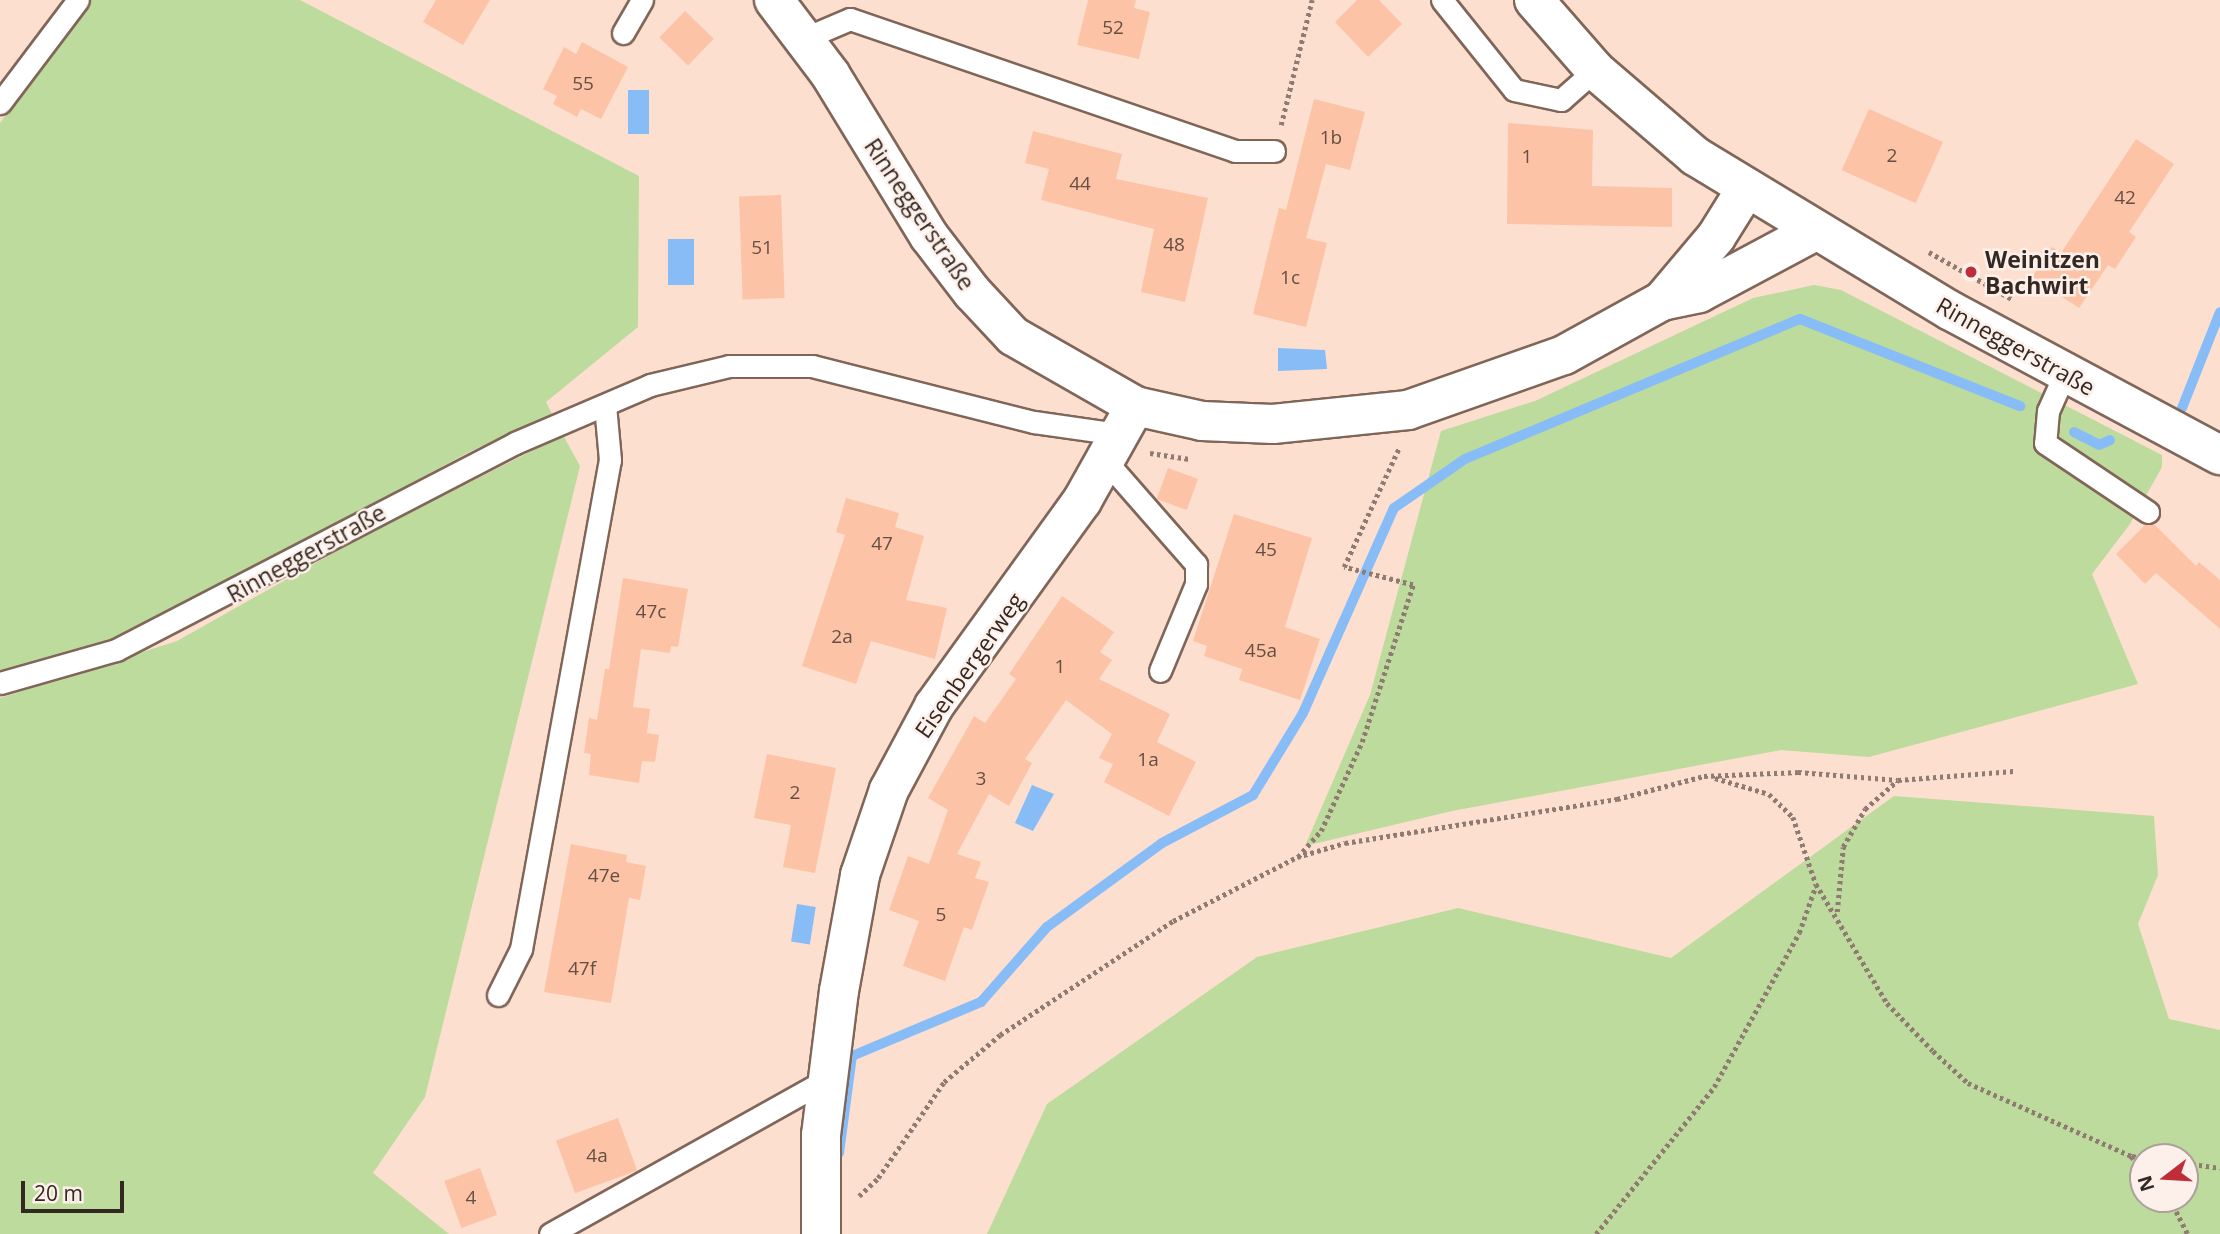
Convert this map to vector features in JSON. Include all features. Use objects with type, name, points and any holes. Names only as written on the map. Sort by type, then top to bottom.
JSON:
[{"type":"main road","name":"Rinneggerstraße","points":[[774,0],[803,39],[929,236],[972,292],[1013,336],[1117,436],[1202,421],[1273,424],[1408,410],[1564,355],[1662,301],[1699,293],[1815,231]]},
{"type":"main road","points":[[1534,0],[1595,70],[1695,156],[1746,189]]},
{"type":"main road","name":"Rinneggerstraße","points":[[1662,301],[1716,237],[1746,189],[2065,373],[2220,455]]},
{"type":"main road","name":"Eisenbergerweg","points":[[821,1224],[827,1080],[860,875],[889,790],[934,706],[1024,587],[1117,436]]},
{"type":"lane","points":[[0,103],[78,0]]},
{"type":"lane","points":[[623,33],[642,0]]},
{"type":"lane","points":[[1442,0],[1514,90],[1560,100],[1595,70]]},
{"type":"lane","points":[[803,39],[850,19],[1235,151],[1274,150]]},
{"type":"lane","name":"Rinneggerstraße","points":[[0,683],[116,650],[491,456],[650,385],[729,366],[812,366],[1034,422],[1117,436]]},
{"type":"lane","points":[[2065,373],[2048,411],[2045,443],[2082,472],[2148,512]]},
{"type":"lane","points":[[498,995],[521,949],[610,460],[605,405]]},
{"type":"lane","points":[[1117,436],[1196,564],[1196,584],[1160,671]]},
{"type":"lane","points":[[550,1234],[827,1080]]},
{"type":"path","points":[[1274,150],[1312,0]]},
{"type":"path","points":[[1297,857],[1321,831],[1390,668],[1413,585],[1345,567],[1402,441],[1408,410]]},
{"type":"path","points":[[1117,436],[1198,459]]},
{"type":"path","points":[[821,1224],[853,1202],[878,1178],[944,1082],[1000,1035],[1173,921],[1297,857],[1345,843],[1617,799],[1704,776],[1798,772],[1898,780],[2014,771]]},
{"type":"path","points":[[1704,776],[1740,781],[1769,794],[1793,817],[1816,884],[1837,914],[1887,1003],[1968,1083],[2129,1155]]},
{"type":"path","points":[[1837,914],[1843,847],[1865,809],[1898,780]]},
{"type":"path","points":[[1596,1234],[1714,1087],[1799,933],[1816,884]]},
{"type":"path","points":[[2199,1165],[2220,1168]]},
{"type":"path","points":[[2177,1213],[2188,1234]]},
{"type":"green space","points":[[91,0],[300,0],[639,176],[638,327],[546,402],[552,414],[469,452],[130,635],[0,673],[0,123]]},
{"type":"green space","points":[[1814,285],[1841,290],[2162,455],[2162,467],[2130,524],[2092,574],[2138,684],[1869,757],[1781,750],[1452,811],[1305,846],[1370,695],[1441,431],[1535,401],[1753,298]]},
{"type":"green space","points":[[563,435],[580,466],[425,1097],[373,1173],[449,1234],[0,1234],[0,698],[177,641],[360,538]]},
{"type":"green space","points":[[1894,796],[2154,816],[2158,875],[2138,924],[2169,1019],[2220,1030],[2220,1234],[987,1234],[1047,1104],[1257,957],[1458,908],[1671,958]]},
{"type":"water","points":[[628,90],[649,90],[649,134],[628,134]]},
{"type":"water","points":[[668,239],[694,239],[694,285],[668,285]]},
{"type":"water","points":[[1278,348],[1325,350],[1327,369],[1278,371]]},
{"type":"water","points":[[1032,785],[1054,794],[1033,831],[1015,823]]},
{"type":"water","points":[[797,904],[816,907],[810,945],[791,942]]},
{"type":"building","points":[[436,0],[490,0],[463,45],[423,22]]},
{"type":"building","points":[[1088,0],[1136,0],[1134,8],[1150,12],[1139,59],[1077,45]]},
{"type":"building","points":[[1357,0],[1379,0],[1402,24],[1368,57],[1335,22]]},
{"type":"building","points":[[685,11],[714,39],[688,65],[659,38]]},
{"type":"building","points":[[582,42],[628,67],[601,119],[581,109],[577,117],[553,104],[557,96],[543,89],[564,47],[576,54]]},
{"type":"building","points":[[1314,99],[1365,112],[1350,170],[1326,164],[1306,238],[1327,243],[1306,327],[1253,314],[1279,208],[1286,210]]},
{"type":"building","points":[[1869,109],[1943,142],[1916,203],[1842,170]]},
{"type":"building","points":[[1508,123],[1593,130],[1592,186],[1672,188],[1672,227],[1507,224]]},
{"type":"building","points":[[1033,131],[1122,154],[1116,179],[1208,198],[1185,302],[1141,292],[1154,229],[1041,200],[1049,169],[1025,163]]},
{"type":"building","points":[[2136,139],[2174,164],[2129,232],[2136,237],[2115,269],[2108,265],[2079,308],[2032,277],[2052,247],[2061,253]]},
{"type":"building","points":[[781,195],[785,298],[743,299],[739,196]]},
{"type":"building","points":[[1168,468],[1198,479],[1187,510],[1157,499]]},
{"type":"building","points":[[846,498],[899,513],[895,527],[924,536],[906,600],[947,608],[935,659],[871,641],[856,684],[802,666],[845,535],[836,532]]},
{"type":"building","points":[[1234,514],[1312,538],[1285,627],[1320,639],[1300,700],[1239,680],[1242,669],[1204,656],[1207,646],[1193,641]]},
{"type":"building","points":[[2154,524],[2196,566],[2199,562],[2220,580],[2220,629],[2156,573],[2145,584],[2116,554],[2145,525]]},
{"type":"building","points":[[623,578],[688,589],[678,647],[671,646],[670,653],[641,649],[633,707],[650,709],[647,733],[659,735],[655,762],[642,761],[639,783],[589,775],[591,754],[584,753],[589,718],[597,720],[605,669],[609,669]]},
{"type":"building","points":[[1062,596],[1114,632],[1100,652],[1112,660],[1099,679],[1170,714],[1157,742],[1196,762],[1169,816],[1104,782],[1113,764],[1099,758],[1112,734],[1066,700],[1025,759],[1032,763],[1009,806],[989,794],[957,854],[981,862],[975,878],[989,882],[972,930],[964,927],[945,981],[903,966],[919,921],[889,910],[908,856],[929,864],[948,810],[928,798],[974,716],[985,723],[1016,679],[1009,674]]},
{"type":"building","points":[[767,754],[836,768],[815,873],[783,867],[791,825],[754,818]]},
{"type":"building","points":[[571,844],[627,855],[626,862],[646,866],[640,900],[629,898],[611,1003],[544,992]]},
{"type":"building","points":[[618,1118],[637,1171],[575,1193],[556,1141]]},
{"type":"building","points":[[480,1168],[497,1215],[461,1228],[444,1181]]},
{"type":"waterway","points":[[2182,408],[2220,312]]},
{"type":"waterway","points":[[839,1153],[852,1056],[981,1002],[1047,927],[1162,843],[1253,795],[1303,713],[1394,508],[1465,459],[1800,319],[2020,406]]},
{"type":"waterway","points":[[2074,432],[2099,445],[2110,440]]},
{"type":"place","name":"Weinitzen Bachwirt","points":[[1971,272]]}]
